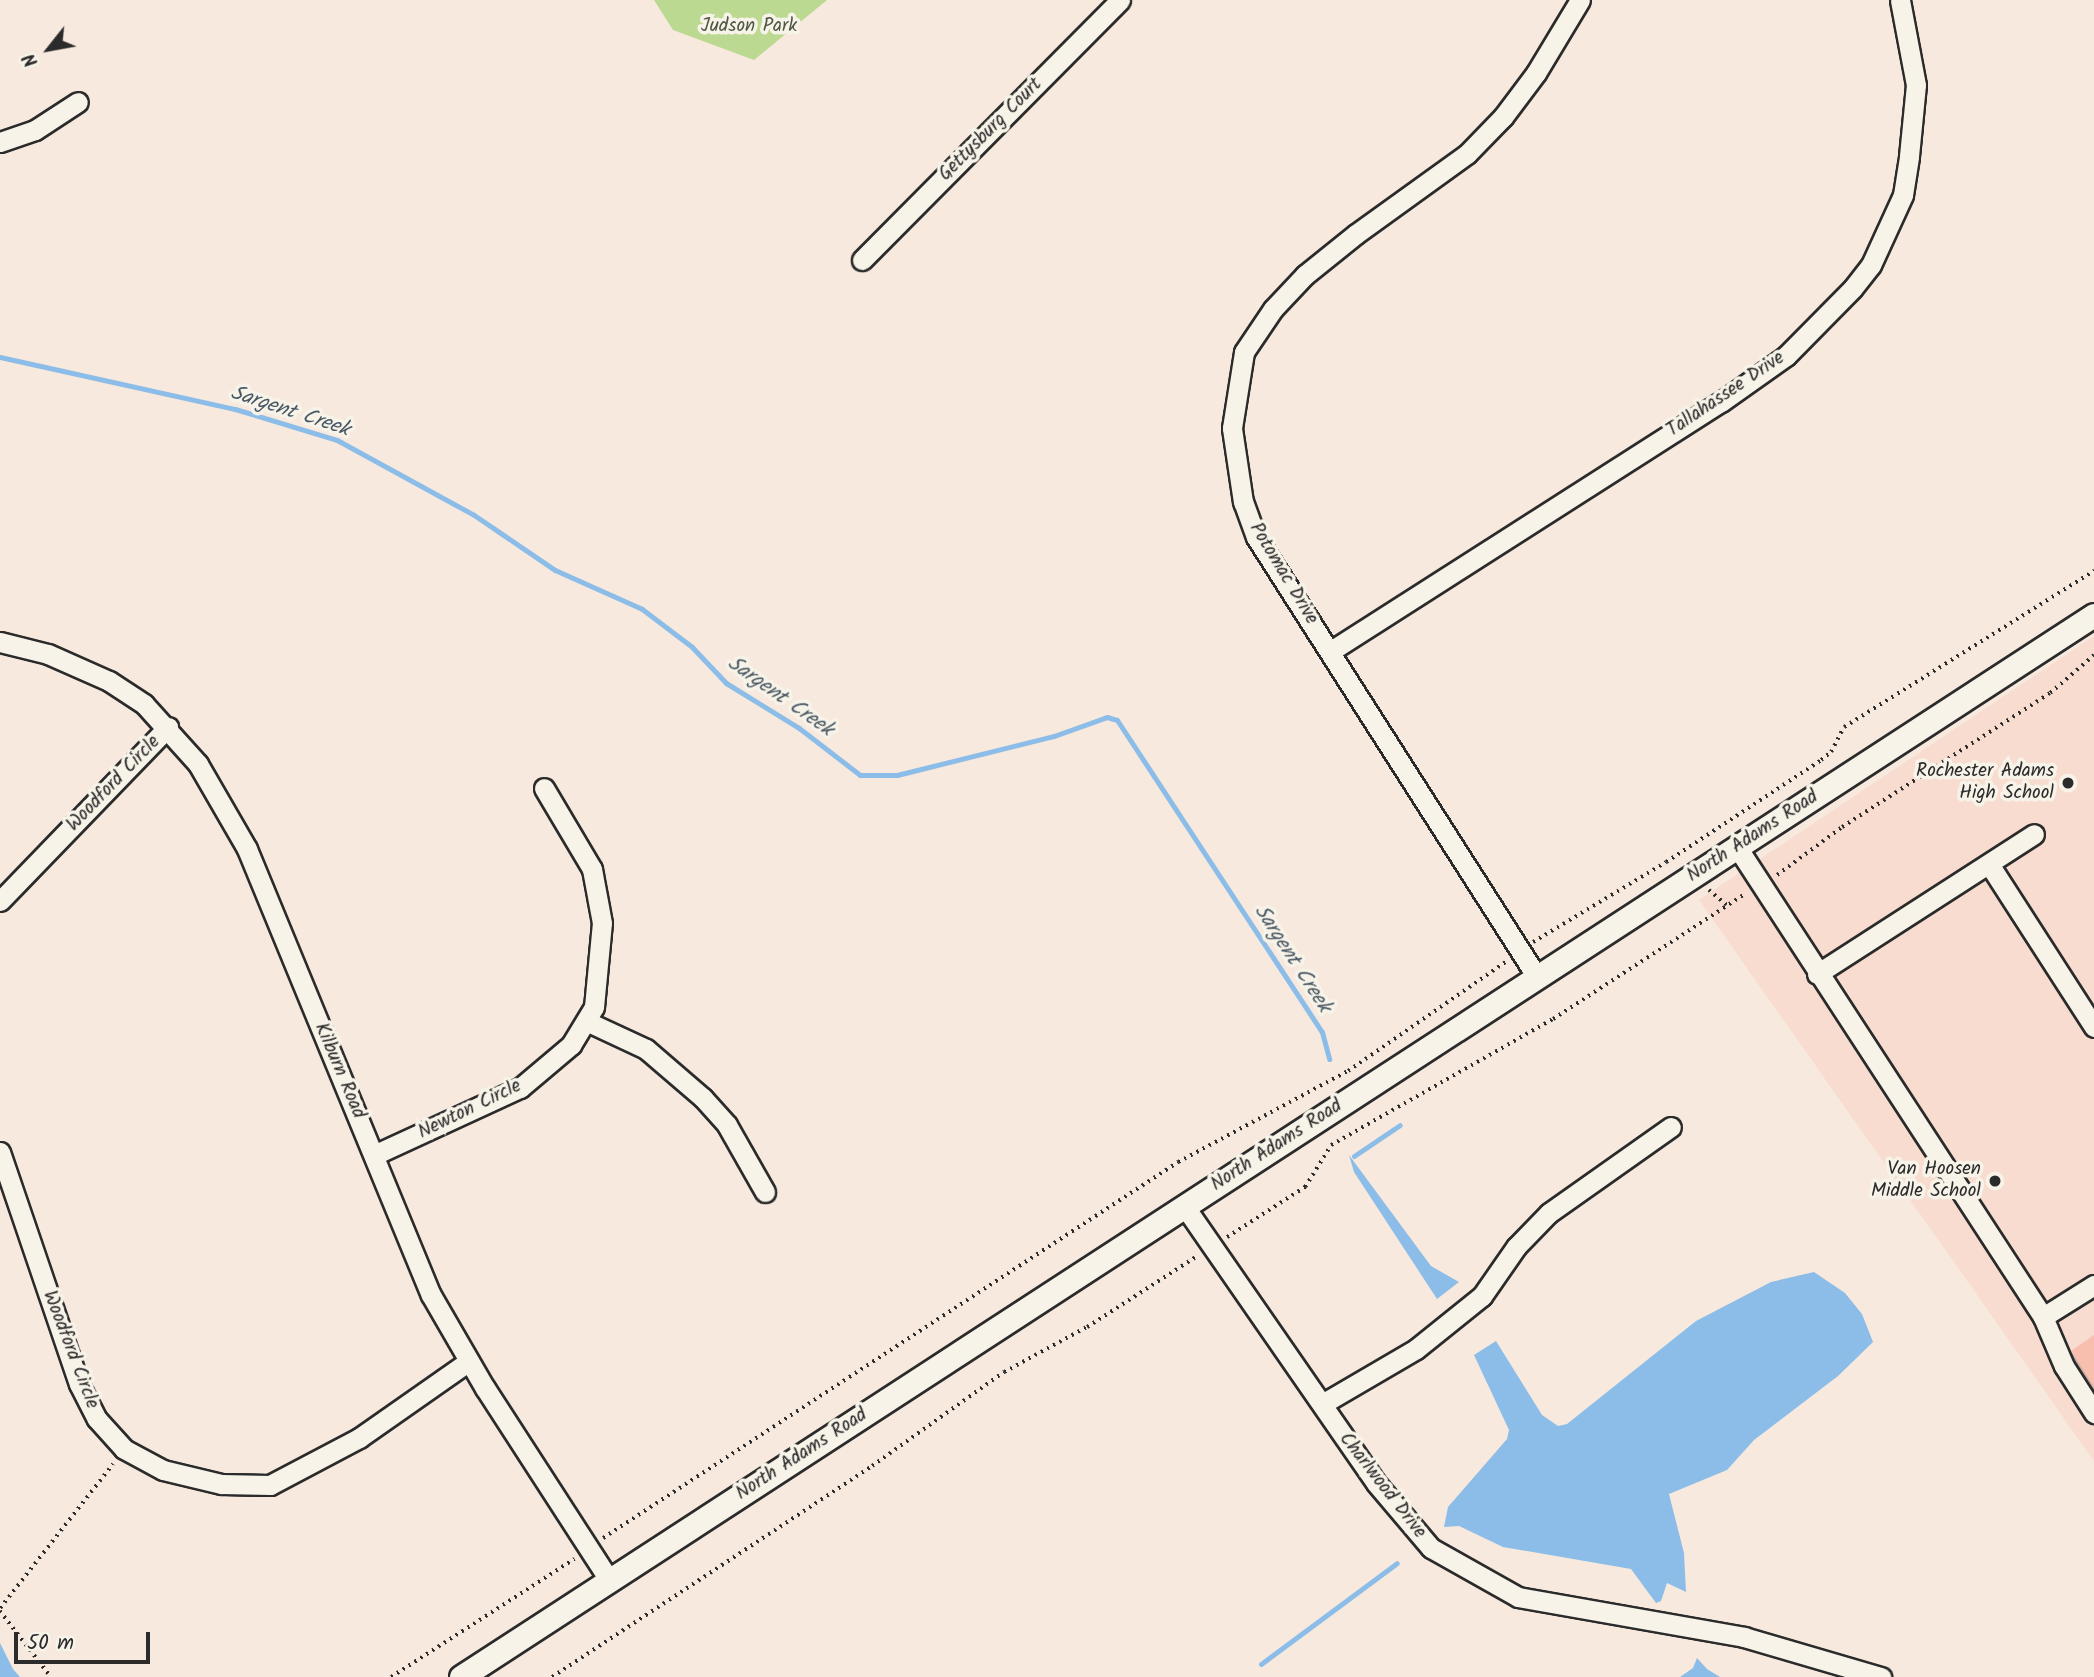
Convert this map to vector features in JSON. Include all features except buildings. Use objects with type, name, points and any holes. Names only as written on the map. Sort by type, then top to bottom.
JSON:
[{"type":"main road","name":"North Adams Road","points":[[461,1677],[2094,615]]},
{"type":"street","name":"Gettysburg Court","points":[[862,260],[1120,0]]},
{"type":"street","name":"Potomac Drive","points":[[1538,976],[1256,537],[1243,502],[1232,428],[1244,352],[1273,309],[1305,275],[1467,155],[1503,117],[1536,73],[1580,0]]},
{"type":"street","name":"Tallahassee Drive","points":[[1331,650],[1732,394],[1786,356],[1853,288],[1871,264],[1903,195],[1916,85],[1900,0]]},
{"type":"street","points":[[0,142],[35,130],[78,102]]},
{"type":"street","name":"Kilburn Road","points":[[0,642],[48,654],[109,681],[168,727],[198,764],[247,849],[431,1295],[469,1360],[609,1580]]},
{"type":"street","name":"Woodford Circle","points":[[0,901],[168,727]]},
{"type":"street","name":"Newton Circle","points":[[374,1155],[520,1088],[571,1045],[594,1007],[602,923],[592,869],[544,788]]},
{"type":"street","points":[[1817,974],[2034,834]]},
{"type":"street","points":[[1737,848],[2043,1317],[2064,1366],[2094,1413]]},
{"type":"street","points":[[1989,864],[2094,1027]]},
{"type":"street","points":[[586,1021],[646,1049],[703,1098],[727,1125],[765,1192]]},
{"type":"street","points":[[1322,1405],[1416,1349],[1482,1296],[1516,1247],[1549,1213],[1671,1127]]},
{"type":"street","name":"Woodford Circle","points":[[0,1152],[79,1384],[97,1419],[124,1449],[187,1479],[270,1485],[359,1438],[469,1360]]},
{"type":"street","name":"Charlwood Drive","points":[[1185,1207],[1405,1521],[1431,1548],[1471,1574],[1518,1597],[1744,1637],[1881,1677]]},
{"type":"street","points":[[2043,1317],[2094,1285]]},
{"type":"path","points":[[1537,939],[1666,862],[1821,760],[1831,752],[1844,726],[2094,571]]},
{"type":"path","points":[[1776,876],[1842,827],[2050,693],[2094,655]]},
{"type":"path","points":[[1711,893],[1728,906]]},
{"type":"path","points":[[1223,1240],[1305,1187],[1331,1145],[1553,1019],[1743,895]]},
{"type":"path","points":[[601,1539],[1178,1162],[1348,1071],[1499,967]]},
{"type":"path","points":[[552,1677],[872,1466],[1004,1371],[1087,1327],[1199,1256]]},
{"type":"path","points":[[51,1677],[0,1610],[124,1449]]},
{"type":"path","points":[[391,1677],[576,1558]]},
{"type":"shaded area","name":"Van Hoosen Middle School","points":[[2094,636],[2094,1461],[1699,900]]},
{"type":"green space","name":"Judson Park","points":[[654,0],[827,0],[754,60],[673,30]]},
{"type":"water","points":[[1349,1155],[1431,1266],[1459,1282],[1437,1299],[1354,1172]]},
{"type":"water","points":[[1814,1272],[1845,1293],[1862,1314],[1873,1342],[1838,1376],[1754,1440],[1727,1470],[1669,1494],[1684,1553],[1686,1592],[1667,1583],[1661,1601],[1656,1603],[1631,1569],[1503,1547],[1459,1526],[1444,1527],[1448,1507],[1507,1439],[1509,1430],[1474,1355],[1496,1341],[1542,1415],[1558,1426],[1567,1424],[1696,1321],[1771,1282]]},
{"type":"water","points":[[0,1643],[13,1669],[20,1677],[0,1677]]},
{"type":"water","points":[[1697,1658],[1707,1669],[1720,1677],[1680,1677],[1693,1668]]},
{"type":"waterway","name":"Sargent Creek","points":[[0,357],[235,409],[337,440],[474,515],[555,570],[642,609],[692,647],[726,683],[799,728],[860,775],[897,775],[1054,736],[1107,717],[1117,720],[1322,1032],[1329,1059]]},
{"type":"waterway","points":[[1354,1156],[1400,1125]]},
{"type":"waterway","points":[[1261,1664],[1397,1563]]},
{"type":"place","name":"Rochester Adams High School","points":[[2068,783]]},
{"type":"place","name":"Van Hoosen Middle School","points":[[1995,1181]]}]
